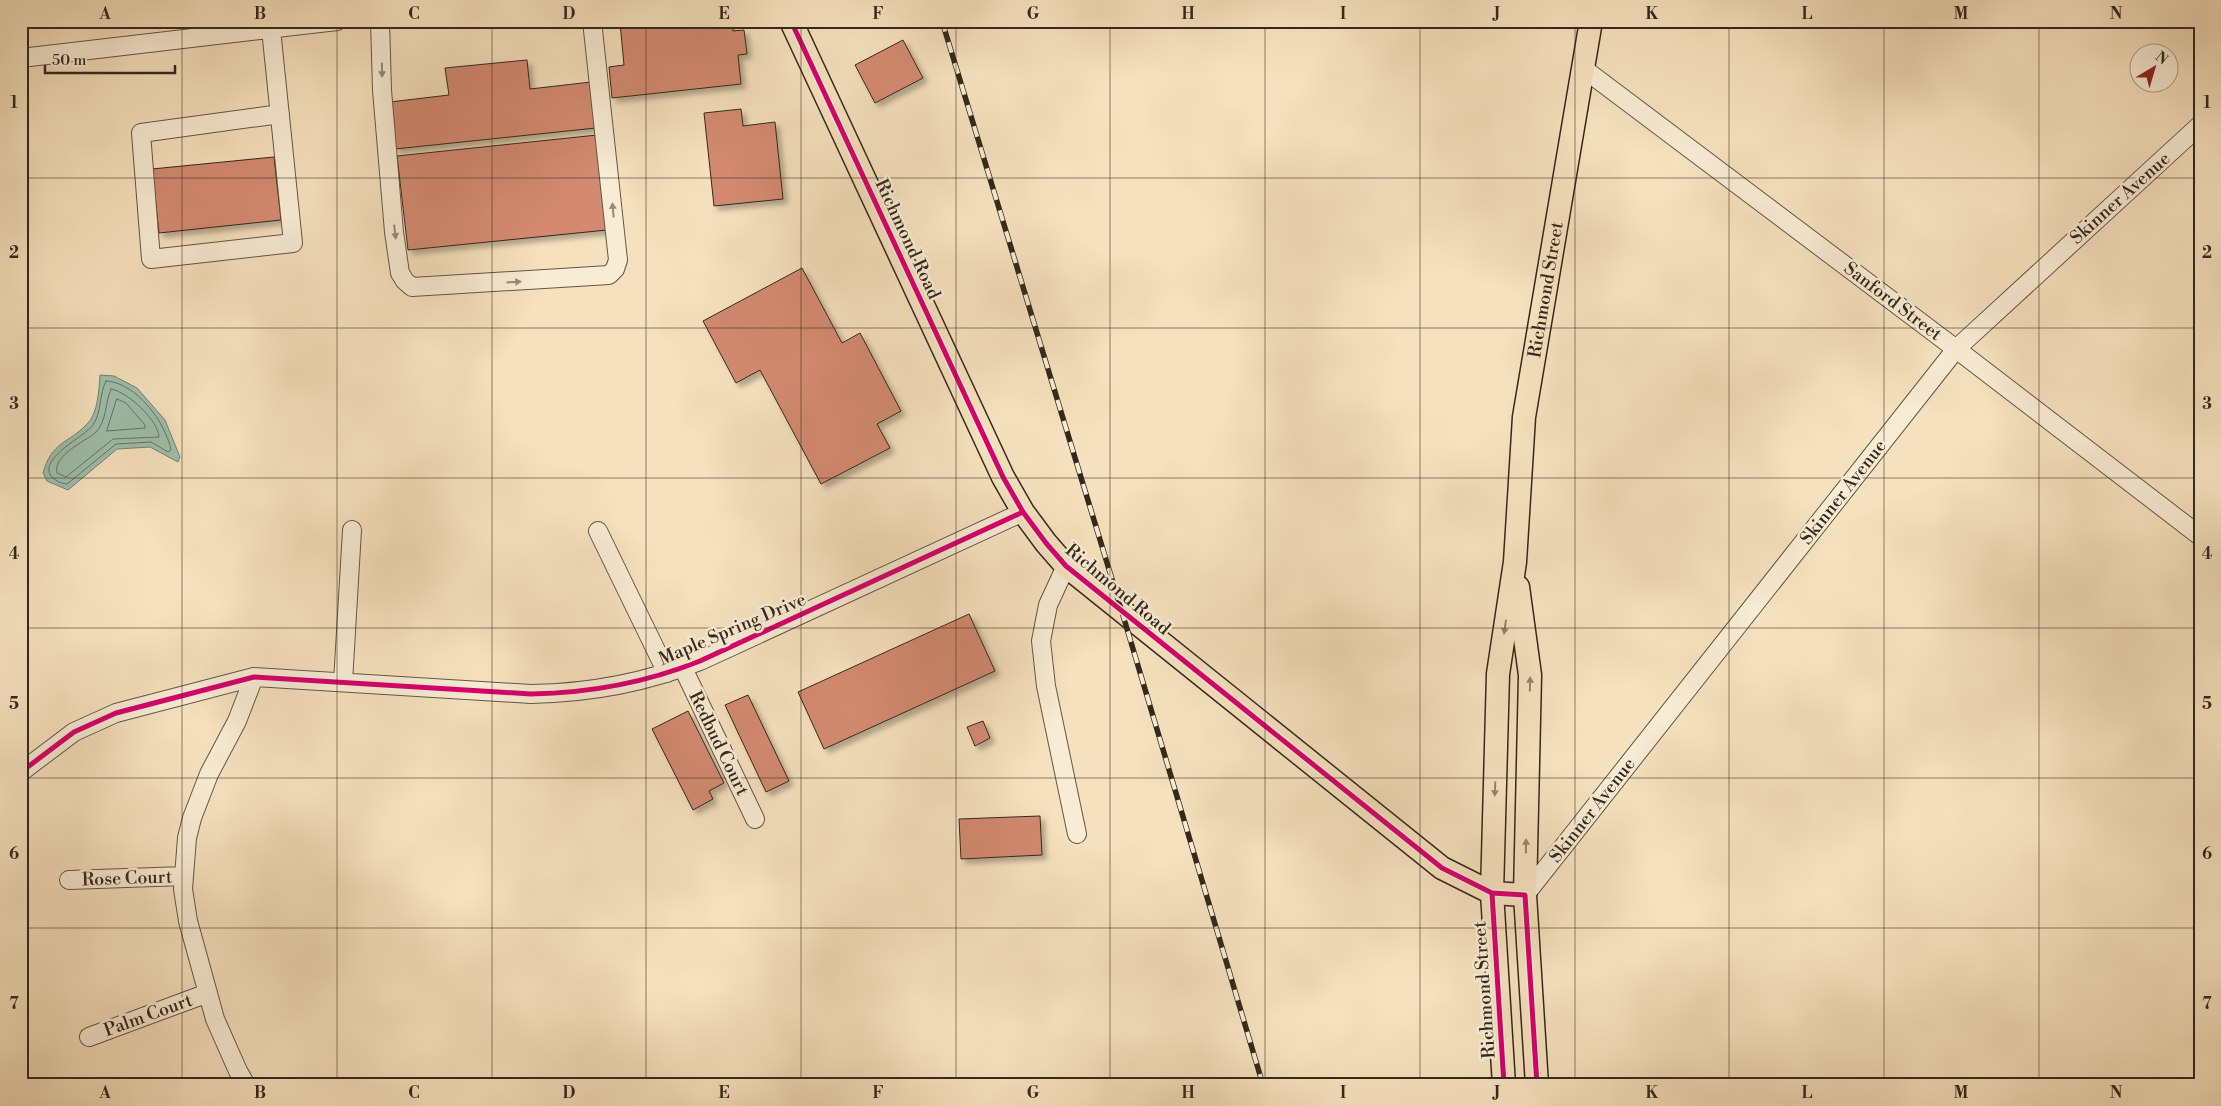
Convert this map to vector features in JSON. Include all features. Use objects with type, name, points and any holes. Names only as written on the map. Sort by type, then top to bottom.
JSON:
[{"type":"main road","name":"Richmond Road","points":[[791,21],[1003,477],[1023,512],[1046,543],[1066,566],[1442,868],[1492,893],[1525,895]]},
{"type":"main road","name":"Richmond Street","points":[[1504,1085],[1492,893],[1498,674],[1515,562],[1524,417],[1591,21]]},
{"type":"main road","name":"Richmond Street","points":[[1515,562],[1530,675],[1525,895],[1537,1085]]},
{"type":"street","points":[[21,58],[336,21]]},
{"type":"street","points":[[380,21],[382,98],[396,240],[400,273],[412,287],[608,275],[615,269],[618,260],[592,21]]},
{"type":"street","points":[[271,29],[280,114],[293,243],[151,259],[141,133],[280,114]]},
{"type":"street","name":"Sanford Street","points":[[1584,69],[1956,348],[2200,536]]},
{"type":"street","name":"Skinner Avenue","points":[[1525,895],[1956,348],[2200,125]]},
{"type":"street","name":"Maple Spring Drive","points":[[21,772],[74,732],[116,713],[254,676],[531,694],[605,689],[675,671],[1023,512]]},
{"type":"street","points":[[343,682],[352,530]]},
{"type":"street","name":"Redbud Court","points":[[598,531],[755,819]]},
{"type":"street","points":[[1066,566],[1048,605],[1041,641],[1046,686],[1076,834]]},
{"type":"street","points":[[246,1085],[215,1019],[188,921],[183,889],[187,838],[196,805],[209,774],[237,721],[254,676]]},
{"type":"street","name":"Rose Court","points":[[69,880],[184,876]]},
{"type":"street","name":"Palm Court","points":[[89,1037],[208,993]]},
{"type":"water","points":[[100,375],[114,376],[137,388],[165,420],[180,457],[178,462],[150,447],[117,449],[68,490],[47,481],[43,473],[51,455],[56,449],[91,420],[97,401]]},
{"type":"building","points":[[635,21],[732,21],[733,31],[744,30],[747,54],[738,55],[741,84],[612,98],[609,67],[624,65],[620,23]]},
{"type":"building","points":[[903,40],[923,78],[875,103],[855,65]]},
{"type":"building","points":[[527,60],[530,89],[591,82],[596,128],[395,149],[390,102],[449,95],[445,68]]},
{"type":"building","points":[[741,109],[743,126],[775,122],[783,199],[714,206],[704,113]]},
{"type":"building","points":[[597,135],[607,230],[408,250],[397,156]]},
{"type":"building","points":[[274,157],[281,220],[159,233],[152,169]]},
{"type":"building","points":[[802,268],[842,343],[860,333],[901,411],[877,424],[890,448],[821,484],[760,370],[736,383],[703,321]]},
{"type":"building","points":[[969,614],[995,671],[824,749],[798,692]]},
{"type":"building","points":[[748,695],[789,781],[766,792],[725,705]]},
{"type":"building","points":[[688,711],[724,783],[709,791],[713,799],[693,810],[652,729]]},
{"type":"building","points":[[983,721],[990,738],[975,746],[967,727]]},
{"type":"building","points":[[1040,816],[1042,855],[961,859],[959,819]]},
{"type":"railway","points":[[942,21],[1122,612],[1263,1085]]},
{"type":"cycle path","points":[[791,21],[1003,477],[1023,512],[1046,543],[1066,566],[1442,868],[1492,893],[1525,895],[1537,1085]]},
{"type":"cycle path","points":[[21,772],[74,732],[116,713],[254,677],[531,694],[575,692],[638,681],[700,661],[1023,512]]},
{"type":"cycle path","points":[[1492,893],[1504,1085]]}]
